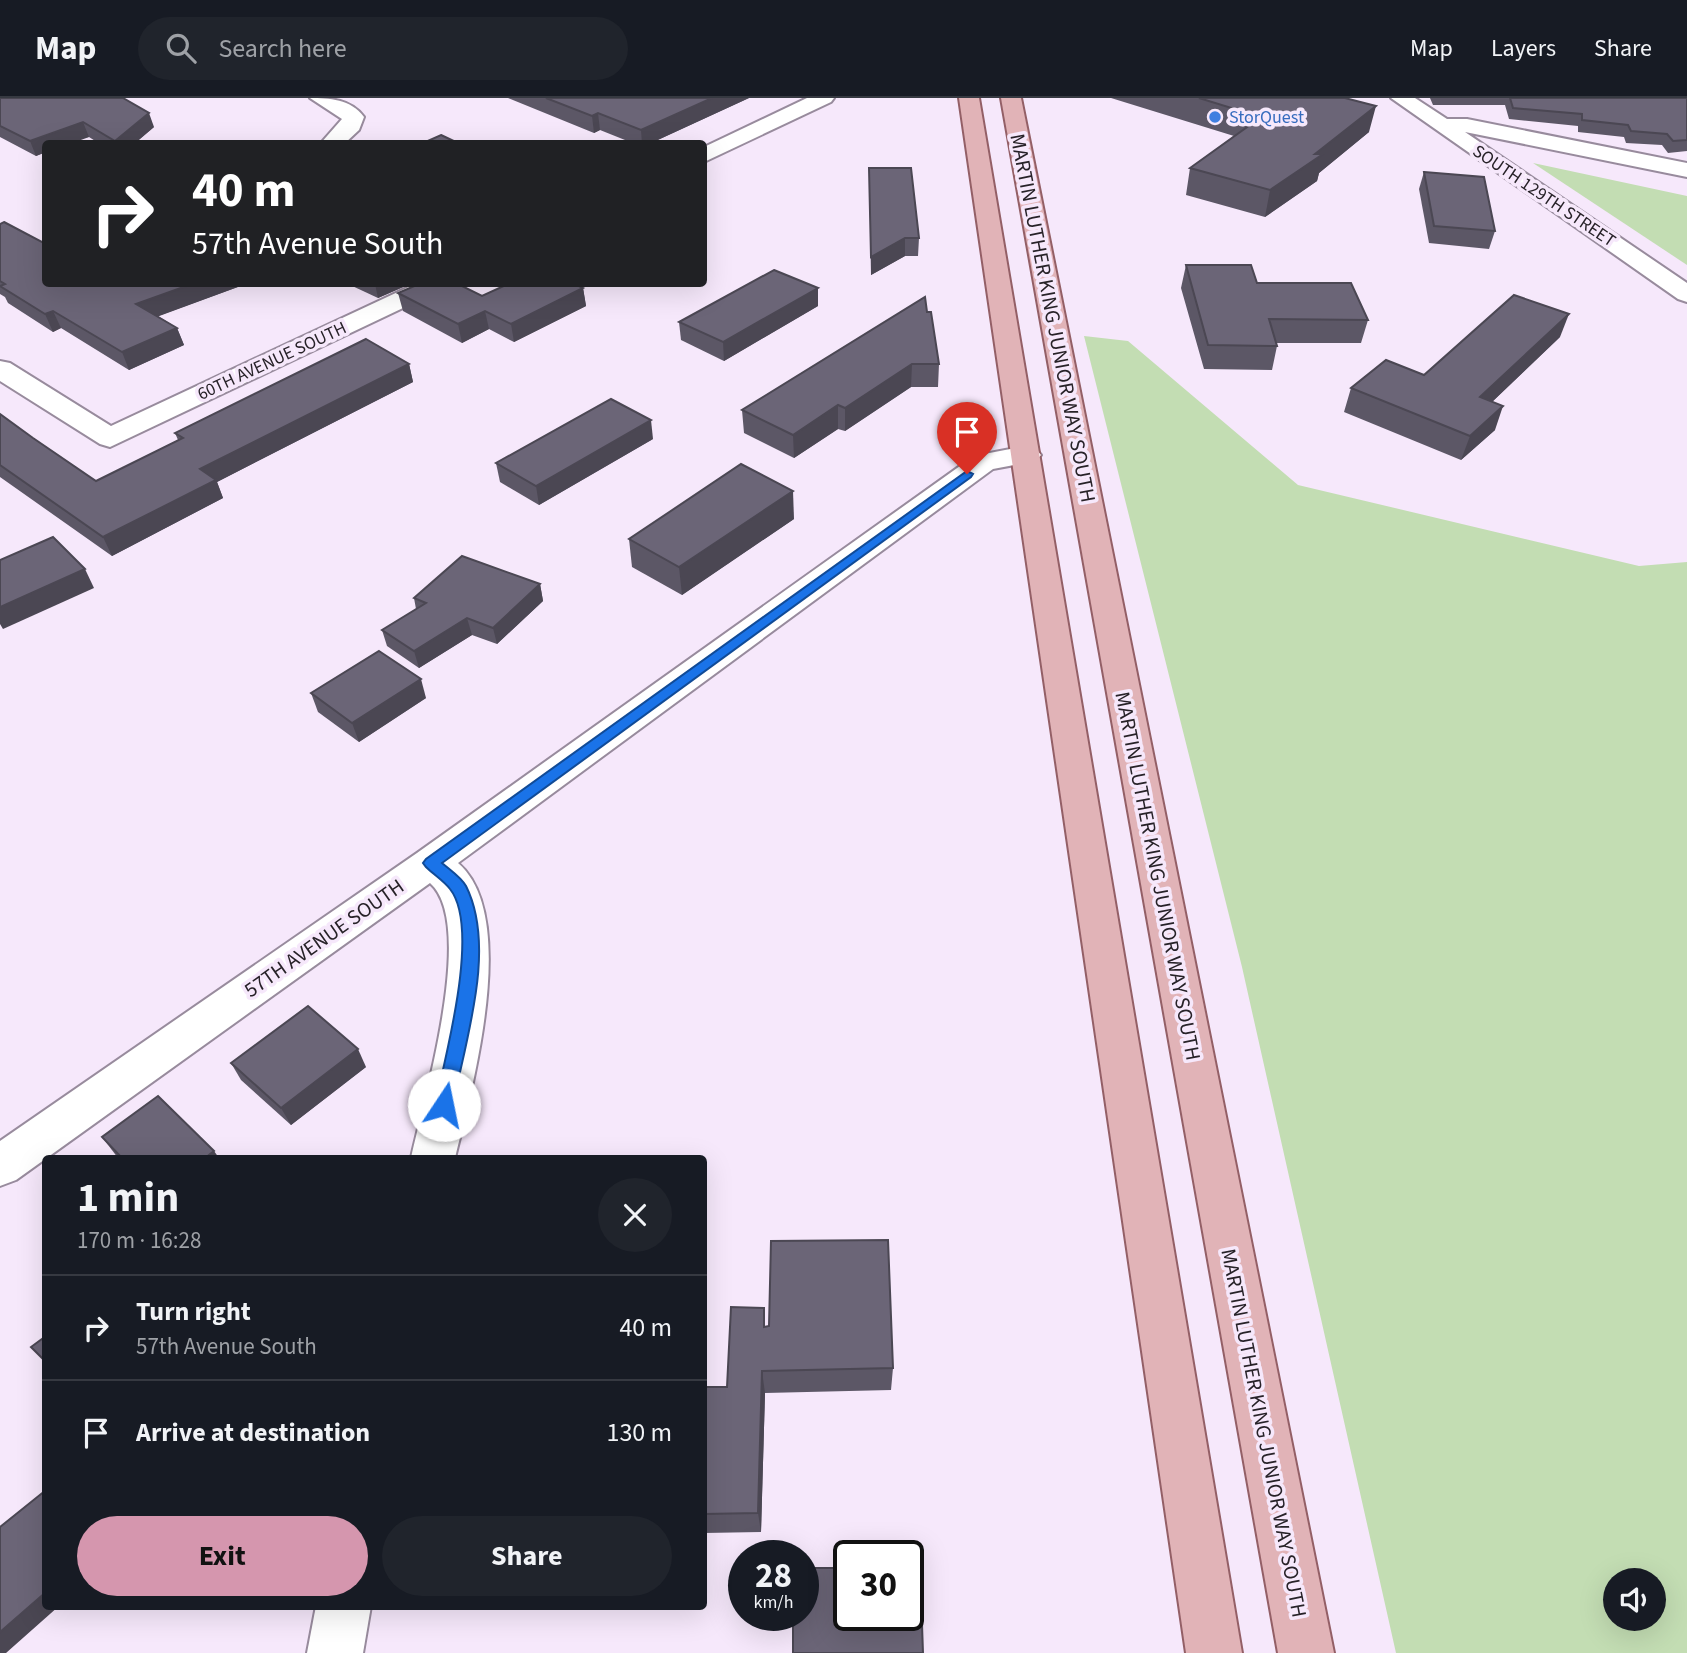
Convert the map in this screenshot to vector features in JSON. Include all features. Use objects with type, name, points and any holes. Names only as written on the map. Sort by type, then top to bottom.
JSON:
[{"type":"main road","name":"MARTIN LUTHER KING JUNIOR WAY SOUTH","points":[[969,98],[1214,1653]]},
{"type":"main road","name":"MARTIN LUTHER KING JUNIOR WAY SOUTH","points":[[1011,98],[1306,1653]]},
{"type":"street","points":[[320,98],[354,117],[351,125],[335,140]]},
{"type":"street","points":[[707,154],[824,98]]},
{"type":"street","name":"SOUTH 129TH STREET","points":[[1401,98],[1687,294]]},
{"type":"street","points":[[1443,127],[1467,125],[1687,170]]},
{"type":"street","name":"60TH AVENUE SOUTH","points":[[0,369],[110,438],[428,287]]},
{"type":"street","name":"57TH AVENUE SOUTH","points":[[0,1166],[431,863],[984,462],[1026,455]]},
{"type":"street","points":[[431,863],[458,886],[468,915],[470,973],[434,1155]]},
{"type":"street","points":[[335,1653],[343,1610]]},
{"type":"green space","points":[[1533,163],[1687,196],[1687,265]]},
{"type":"green space","points":[[1084,336],[1128,341],[1298,485],[1639,566],[1687,562],[1687,1653],[1396,1653],[1242,967]]},
{"type":"building","points":[[0,98],[123,98],[149,113],[116,140],[83,122],[30,141],[0,126]]},
{"type":"building","points":[[546,98],[712,98],[641,130],[598,113],[592,116]]},
{"type":"building","points":[[1199,98],[1345,98],[1376,106],[1315,154],[1323,154],[1270,190],[1190,168],[1261,117]]},
{"type":"building","points":[[1510,98],[1687,98],[1687,140],[1673,141],[1667,134],[1631,131],[1628,125],[1582,120],[1582,114],[1513,108]]},
{"type":"building","points":[[441,135],[452,140],[430,140]]},
{"type":"building","points":[[869,168],[911,168],[919,238],[905,238],[871,257]]},
{"type":"building","points":[[1424,172],[1484,177],[1495,231],[1434,226]]},
{"type":"building","points":[[4,222],[42,242],[42,287],[184,287],[136,304],[177,328],[122,352],[53,311],[45,314],[0,286],[5,284],[0,281],[0,224]]},
{"type":"building","points":[[1186,265],[1251,265],[1257,283],[1351,283],[1368,320],[1269,319],[1277,346],[1208,345]]},
{"type":"building","points":[[774,270],[818,288],[723,342],[679,322]]},
{"type":"building","points":[[412,287],[464,287],[482,296],[502,287],[583,288],[511,324],[485,311],[458,324],[398,293]]},
{"type":"building","points":[[1514,295],[1569,314],[1480,397],[1503,406],[1470,436],[1351,388],[1386,360],[1424,375]]},
{"type":"building","points":[[925,297],[927,312],[931,312],[939,364],[912,364],[845,408],[838,405],[793,435],[742,410]]},
{"type":"building","points":[[366,339],[409,364],[200,469],[216,480],[103,537],[0,465],[0,414],[96,481],[183,438],[175,433]]},
{"type":"building","points":[[611,399],[651,420],[536,486],[496,463]]},
{"type":"building","points":[[741,464],[793,491],[679,567],[629,539]]},
{"type":"building","points":[[53,537],[85,569],[0,607],[0,560]]},
{"type":"building","points":[[462,556],[540,584],[493,628],[467,618],[414,651],[382,630],[426,603],[414,598]]},
{"type":"building","points":[[379,651],[421,679],[352,723],[311,693]]},
{"type":"building","points":[[308,1006],[358,1049],[281,1108],[231,1063]]},
{"type":"building","points":[[158,1096],[214,1151],[209,1155],[119,1155],[102,1137]]},
{"type":"building","points":[[888,1240],[893,1368],[762,1371],[758,1513],[707,1514],[707,1387],[727,1387],[731,1307],[764,1308],[764,1327],[769,1326],[771,1241]]},
{"type":"building","points":[[42,1339],[42,1358],[31,1347]]},
{"type":"building","points":[[42,1493],[42,1595],[0,1632],[0,1527]]},
{"type":"building","points":[[819,1568],[833,1568],[833,1631],[922,1631],[923,1653],[793,1653],[793,1631],[819,1631]]},
{"type":"place","name":"StorQuest","points":[[1215,117]]},
{"type":"route","points":[[444,1105],[470,973],[468,915],[458,886],[431,863],[967,474]]}]
